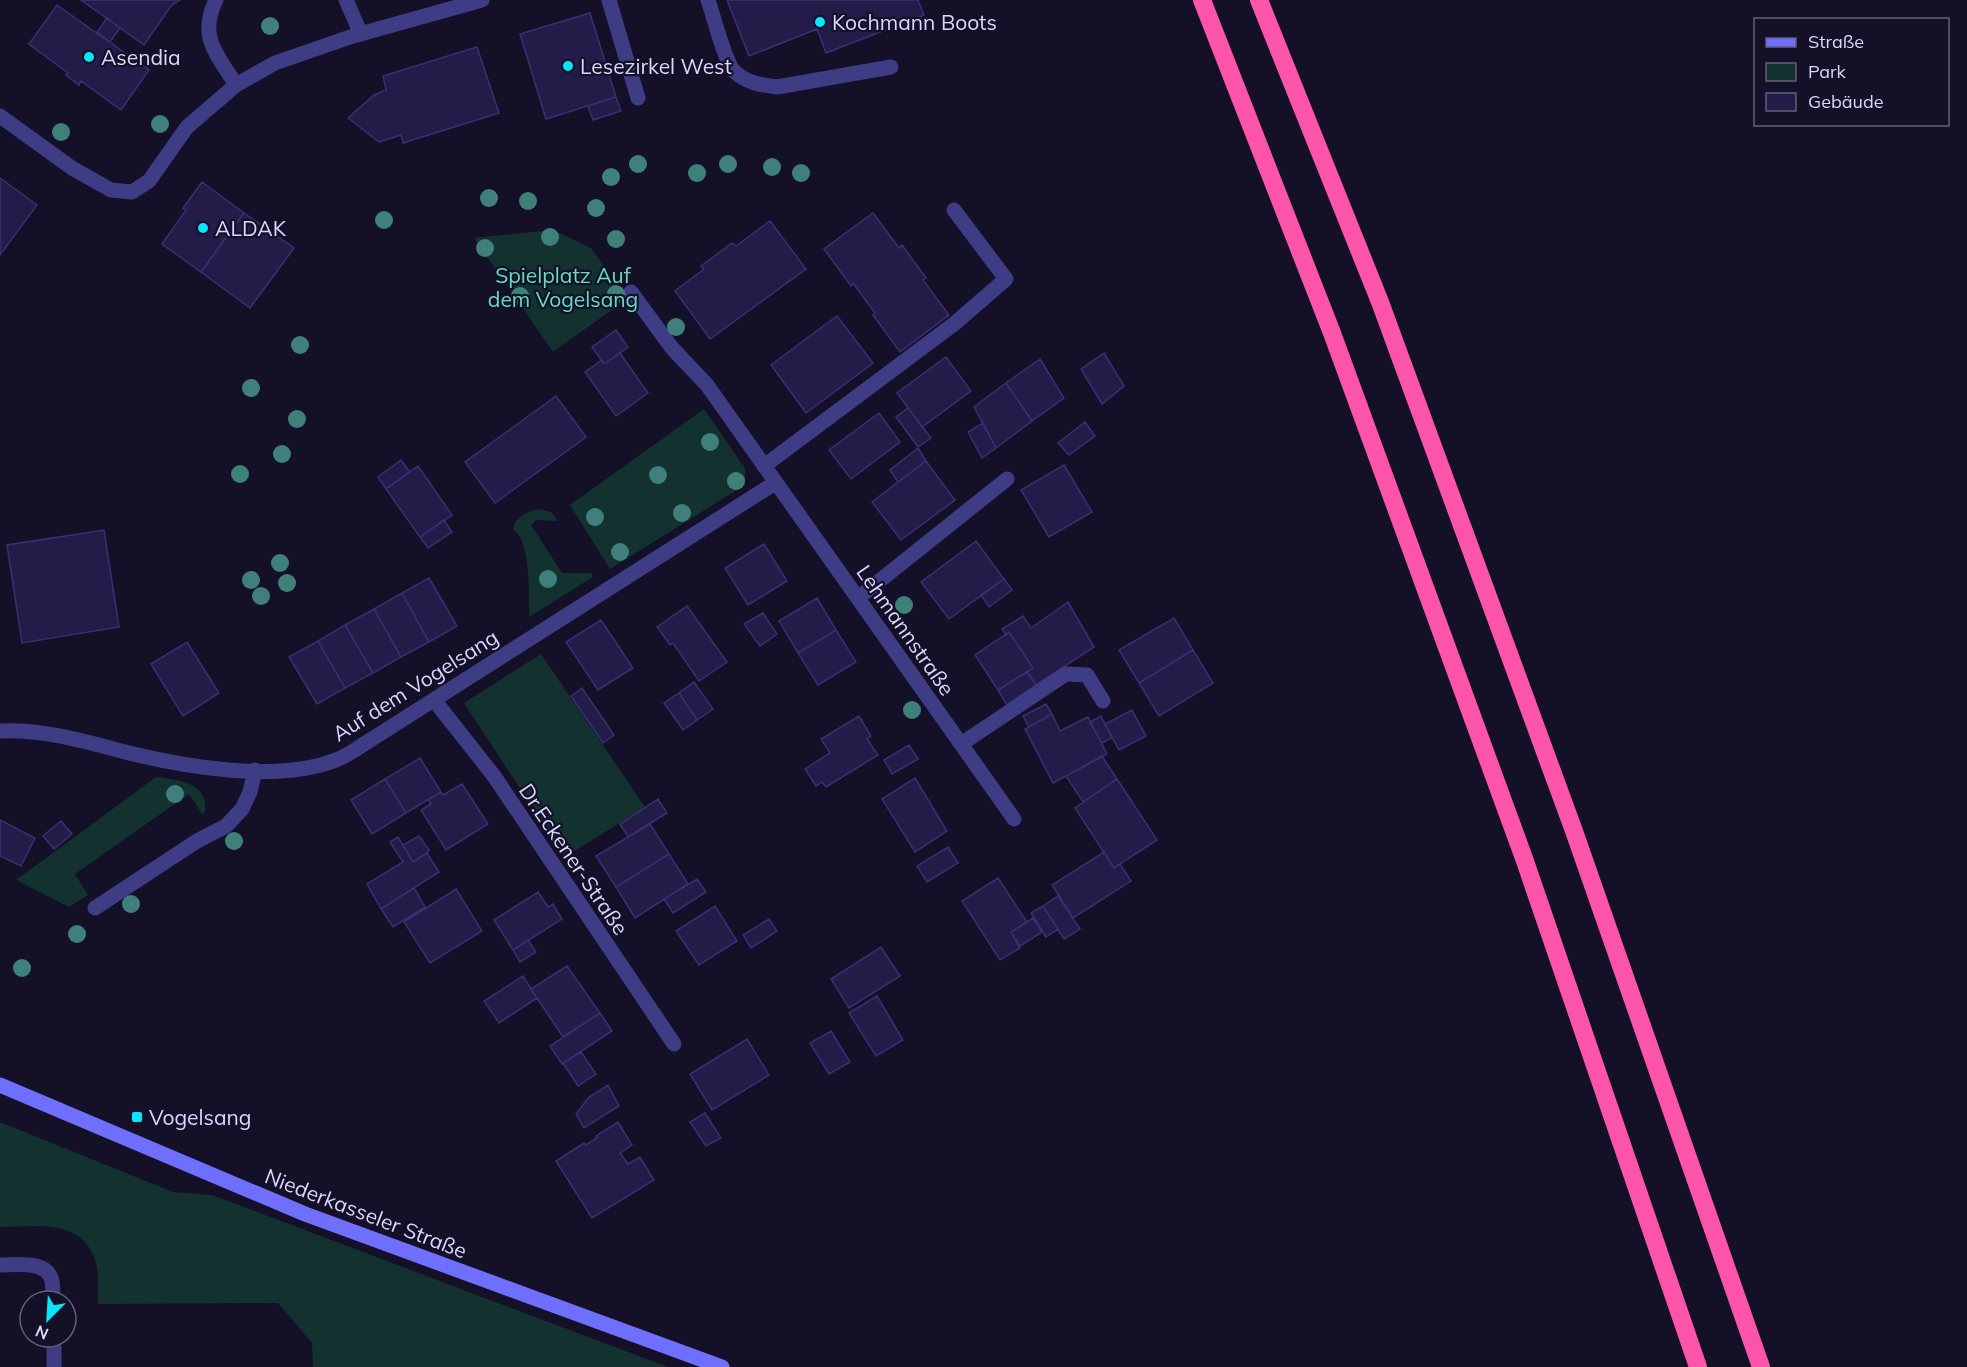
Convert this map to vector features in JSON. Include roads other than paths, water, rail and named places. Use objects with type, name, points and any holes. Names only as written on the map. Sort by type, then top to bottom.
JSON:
[{"type":"highway","points":[[1202,0],[1336,344],[1521,850],[1698,1367]]},
{"type":"highway","points":[[1259,0],[1380,302],[1570,819],[1761,1367]]},
{"type":"main road","name":"Niederkasseler Straße","points":[[0,1085],[305,1214],[722,1367]]},
{"type":"street","points":[[216,0],[208,16],[211,45],[236,85]]},
{"type":"street","points":[[346,0],[361,34]]},
{"type":"street","points":[[0,116],[72,168],[111,190],[132,192],[149,182],[187,127],[236,85],[275,63],[447,5],[482,0]]},
{"type":"street","points":[[609,0],[638,98]]},
{"type":"street","points":[[708,0],[731,69],[758,85],[777,87],[891,67]]},
{"type":"street","points":[[764,466],[954,324],[1006,279],[954,210]]},
{"type":"street","name":"Lehmannstraße","points":[[631,292],[672,348],[707,385],[1014,819]]},
{"type":"street","points":[[858,597],[1007,479]]},
{"type":"street","name":"Auf dem Vogelsang","points":[[0,730],[38,732],[80,740],[169,763],[255,770],[298,770],[337,759],[775,483]]},
{"type":"street","points":[[961,744],[1066,674],[1087,675],[1103,701]]},
{"type":"street","name":"Dr.Eckener-Straße","points":[[434,699],[494,776],[674,1044]]},
{"type":"street","points":[[95,908],[197,841],[226,826],[242,809],[250,792],[255,770]]},
{"type":"street","points":[[0,1265],[28,1264],[44,1268],[52,1279],[52,1289]]},
{"type":"street","points":[[54,1349],[54,1367]]},
{"type":"place","name":"Kochmann Boots","points":[[820,22]]},
{"type":"place","name":"Asendia","points":[[89,57]]},
{"type":"place","name":"Lesezirkel West","points":[[568,66]]},
{"type":"place","name":"ALDAK","points":[[203,228]]},
{"type":"place","name":"Vogelsang","points":[[137,1117]]},
{"type":"park label","name":"Spielplatz Auf dem Vogelsang","points":[[563,287]]}]
